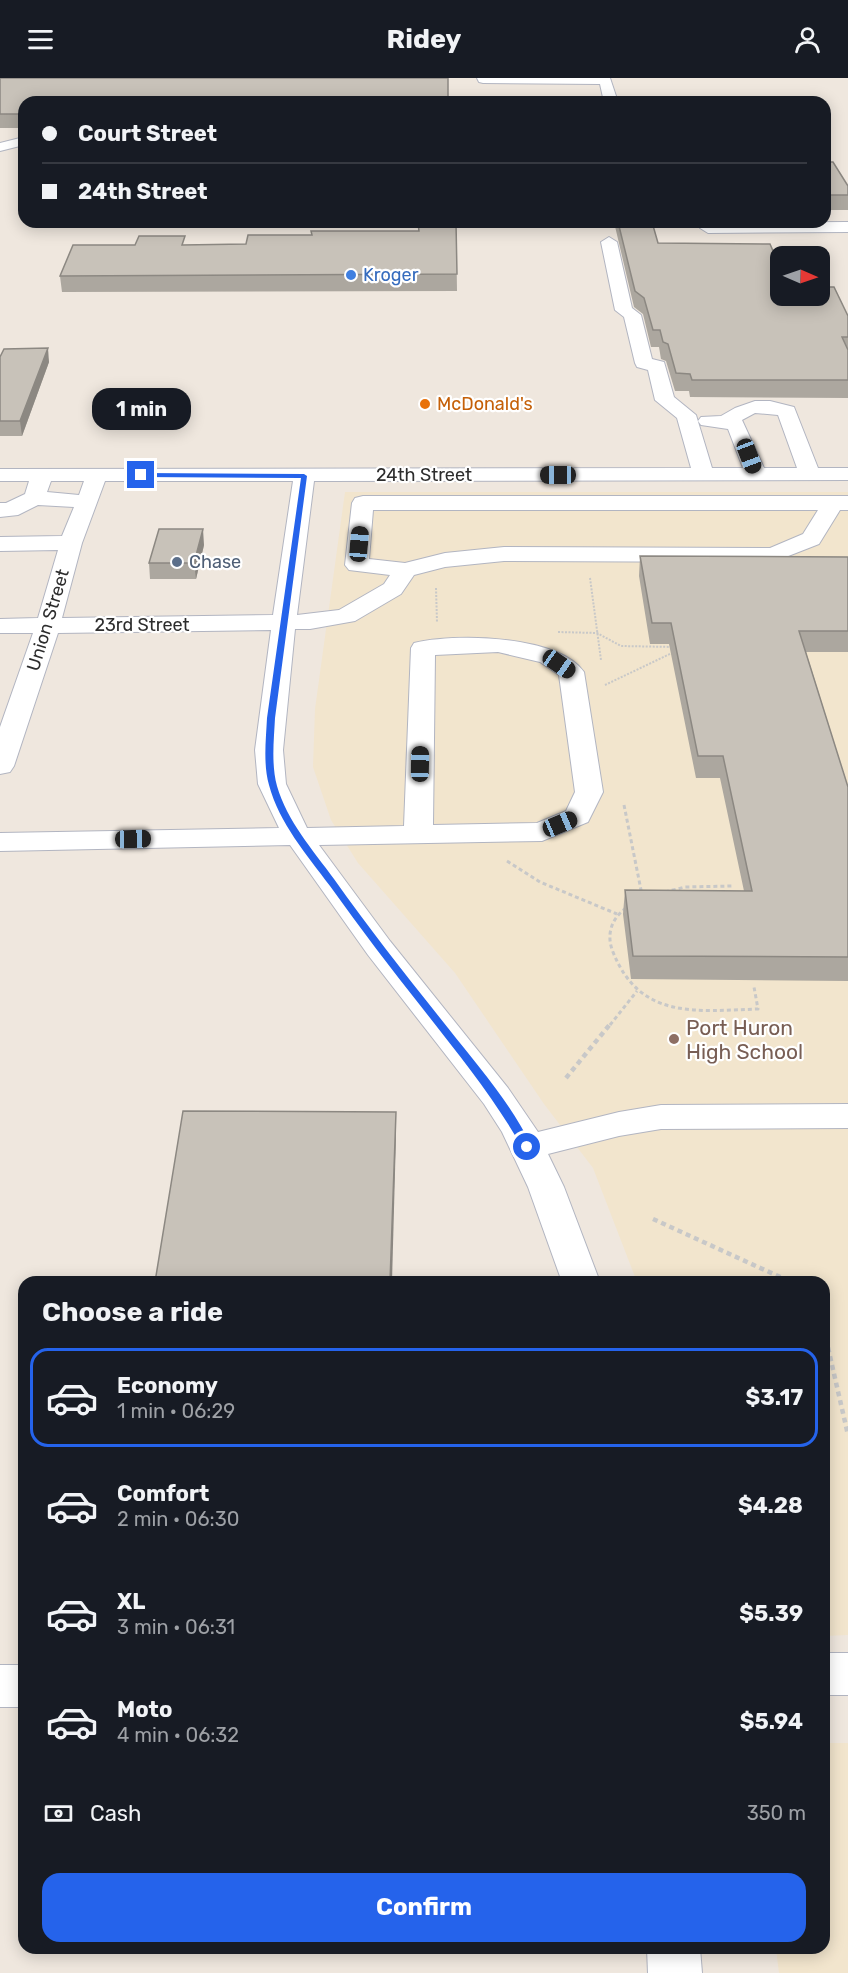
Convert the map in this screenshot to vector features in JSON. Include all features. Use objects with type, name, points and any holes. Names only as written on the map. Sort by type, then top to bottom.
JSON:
[{"type":"street","points":[[483,83],[605,80],[609,96]]},
{"type":"street","points":[[0,147],[18,142]]},
{"type":"street","points":[[831,227],[848,227]]},
{"type":"street","points":[[609,242],[624,310],[632,315],[644,363],[657,366],[664,400],[686,415],[704,475]]},
{"type":"street","points":[[727,421],[746,408],[773,407],[787,411],[810,475]]},
{"type":"street","points":[[688,421],[727,421],[736,424],[756,475]]},
{"type":"street","name":"24th Street","points":[[0,475],[848,474]]},
{"type":"street","points":[[35,498],[42,475]]},
{"type":"street","name":"Union Street","points":[[0,766],[48,625],[71,543],[97,475]]},
{"type":"street","points":[[304,476],[271,718],[269,750],[272,784],[297,835],[379,948],[496,1096],[519,1130],[546,1186],[579,1276]]},
{"type":"street","points":[[0,510],[10,510],[35,498],[87,502]]},
{"type":"street","points":[[363,503],[841,503],[811,539],[773,555],[504,554],[446,560],[405,570],[357,565],[363,503]]},
{"type":"street","points":[[0,544],[71,543]]},
{"type":"street","name":"23rd Street","points":[[0,626],[285,624],[346,616],[393,589],[405,570]]},
{"type":"street","points":[[0,842],[542,832],[578,816],[589,792],[571,672],[548,656],[498,645],[423,648],[418,833]]},
{"type":"street","points":[[527,1147],[619,1124],[660,1117],[848,1116]]},
{"type":"street","points":[[830,1674],[848,1674]]},
{"type":"street","points":[[0,1686],[18,1686]]},
{"type":"street","points":[[673,1954],[675,1973]]},
{"type":"path","points":[[589,574],[601,660]]},
{"type":"path","points":[[436,581],[438,632]]},
{"type":"path","points":[[597,633],[621,646],[683,647],[604,686]]},
{"type":"path","points":[[624,804],[642,898],[653,895]]},
{"type":"path","points":[[504,858],[540,882],[616,914]]},
{"type":"path","points":[[663,892],[685,887],[733,886]]},
{"type":"path","points":[[634,903],[616,914],[608,939],[618,967],[637,991],[666,1004],[707,1011],[758,1009],[754,987]]},
{"type":"path","points":[[566,1078],[637,991]]},
{"type":"path","points":[[653,1219],[778,1276]]},
{"type":"path","points":[[830,1356],[848,1435]]},
{"type":"shaded area","name":"Port Huron High School","points":[[345,492],[848,492],[848,1635],[830,1636],[830,1276],[635,1276],[593,1168],[544,1104],[455,973],[358,863],[331,820],[313,767],[315,709]]},
{"type":"shaded area","points":[[830,1743],[848,1743],[848,1973],[779,1973],[777,1954],[830,1954]]},
{"type":"building","points":[[0,78],[448,78],[448,96],[18,96],[18,114],[0,114]]},
{"type":"building","points":[[831,162],[848,186],[848,195],[831,195]]},
{"type":"building","points":[[419,228],[456,228],[457,274],[60,276],[73,245],[135,245],[139,236],[185,236],[182,245],[246,244],[248,235],[312,235],[311,231],[419,231]]},
{"type":"building","points":[[619,228],[654,228],[658,243],[770,244],[770,306],[830,306],[830,287],[834,287],[848,316],[848,337],[842,337],[848,350],[848,380],[692,380],[690,374],[676,373],[668,344],[663,342],[660,330],[653,330],[644,298],[635,291]]},
{"type":"building","points":[[48,348],[20,421],[0,421],[0,357],[4,349]]},
{"type":"building","points":[[159,529],[203,529],[194,563],[149,563]]},
{"type":"building","points":[[640,556],[848,557],[848,631],[799,631],[848,787],[848,957],[633,956],[625,890],[752,891],[723,756],[698,756],[671,623],[652,623]]},
{"type":"building","points":[[183,1111],[396,1112],[390,1276],[156,1276]]},
{"type":"place","name":"Kroger","points":[[351,275]]},
{"type":"place","name":"McDonald's","points":[[425,404]]},
{"type":"place","name":"Chase","points":[[177,562]]},
{"type":"place","name":"Port Huron High School","points":[[674,1039]]},
{"type":"route","points":[[141,475],[304,476],[271,718],[269,750],[272,784],[297,835],[379,948],[496,1096],[519,1130],[527,1147]]}]
